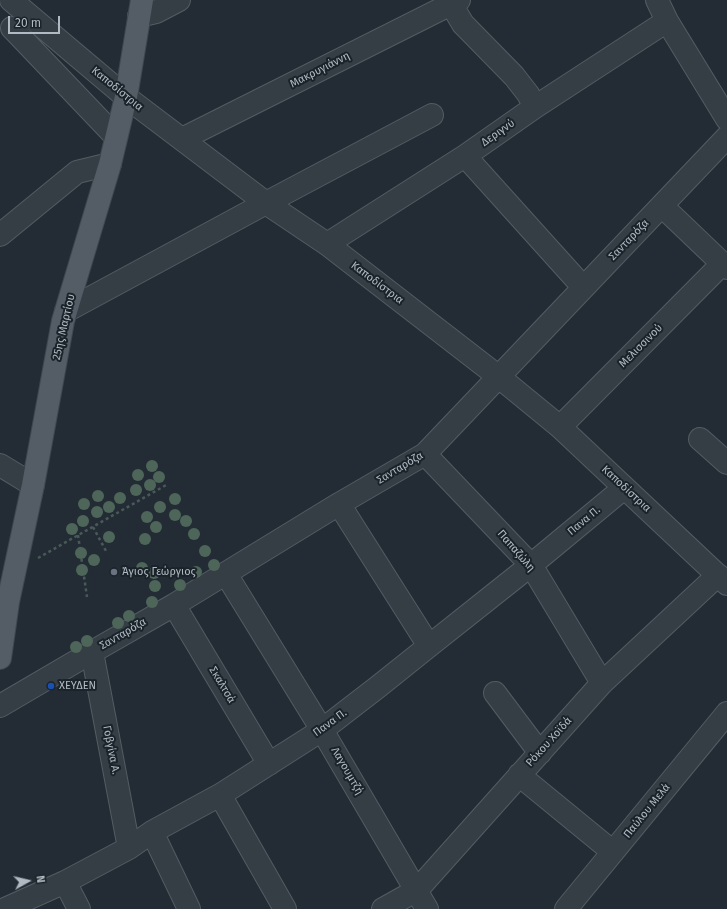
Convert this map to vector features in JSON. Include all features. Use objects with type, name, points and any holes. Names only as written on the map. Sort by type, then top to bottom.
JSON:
[{"type":"main road","name":"25ης Μαρτίου","points":[[0,658],[4,600],[15,572],[63,321],[110,164],[126,97],[141,8]]},
{"type":"street","points":[[141,8],[156,12],[179,0]]},
{"type":"street","points":[[657,0],[727,119]]},
{"type":"street","points":[[449,3],[463,24],[514,76],[528,94],[535,107]]},
{"type":"street","name":"Μακρυγιάννη","points":[[182,139],[449,3]]},
{"type":"street","points":[[12,20],[116,137]]},
{"type":"street","name":"Καποδίστρια","points":[[12,20],[126,97],[266,203],[327,244],[499,377],[560,428],[722,580]]},
{"type":"street","name":"Δεριγνύ","points":[[327,244],[465,156],[535,107],[668,21]]},
{"type":"street","points":[[66,311],[432,115]]},
{"type":"street","name":"Σανταρόζα","points":[[0,706],[174,605],[339,504],[425,454],[727,137]]},
{"type":"street","points":[[465,156],[583,288]]},
{"type":"street","points":[[0,235],[77,172],[110,164]]},
{"type":"street","points":[[662,206],[724,266]]},
{"type":"street","name":"Μελισσινού","points":[[560,428],[724,266]]},
{"type":"street","points":[[700,439],[727,463]]},
{"type":"street","name":"Παπαζώλη","points":[[425,454],[531,565],[602,683]]},
{"type":"street","points":[[0,465],[33,484]]},
{"type":"street","name":"Πανα Π.","points":[[5,909],[65,882],[129,848],[152,832],[220,795],[322,730],[531,565],[624,488]]},
{"type":"street","points":[[339,504],[428,646]]},
{"type":"street","name":"Λαγουμτζή","points":[[226,574],[322,730],[427,909]]},
{"type":"street","name":"Ρόκου Χοϊδά","points":[[383,909],[417,890],[602,683],[722,580]]},
{"type":"street","name":"Σκαλτσά","points":[[174,605],[269,764]]},
{"type":"street","name":"Γοβγίνα Α.","points":[[92,652],[129,848]]},
{"type":"street","points":[[495,693],[540,753]]},
{"type":"street","name":"Παύλου Μελά","points":[[566,909],[727,713]]},
{"type":"street","points":[[519,776],[613,852]]},
{"type":"street","points":[[220,795],[285,909]]},
{"type":"street","points":[[152,832],[189,909]]},
{"type":"street","points":[[65,882],[79,909]]},
{"type":"path","points":[[15,572],[168,484]]},
{"type":"path","points":[[92,527],[106,551]]},
{"type":"path","points":[[78,535],[87,597]]},
{"type":"place","name":"Άγιος Γεώργιος","points":[[114,572]]},
{"type":"place","name":"ΧΕΥΔΕΝ","points":[[51,686]]}]
